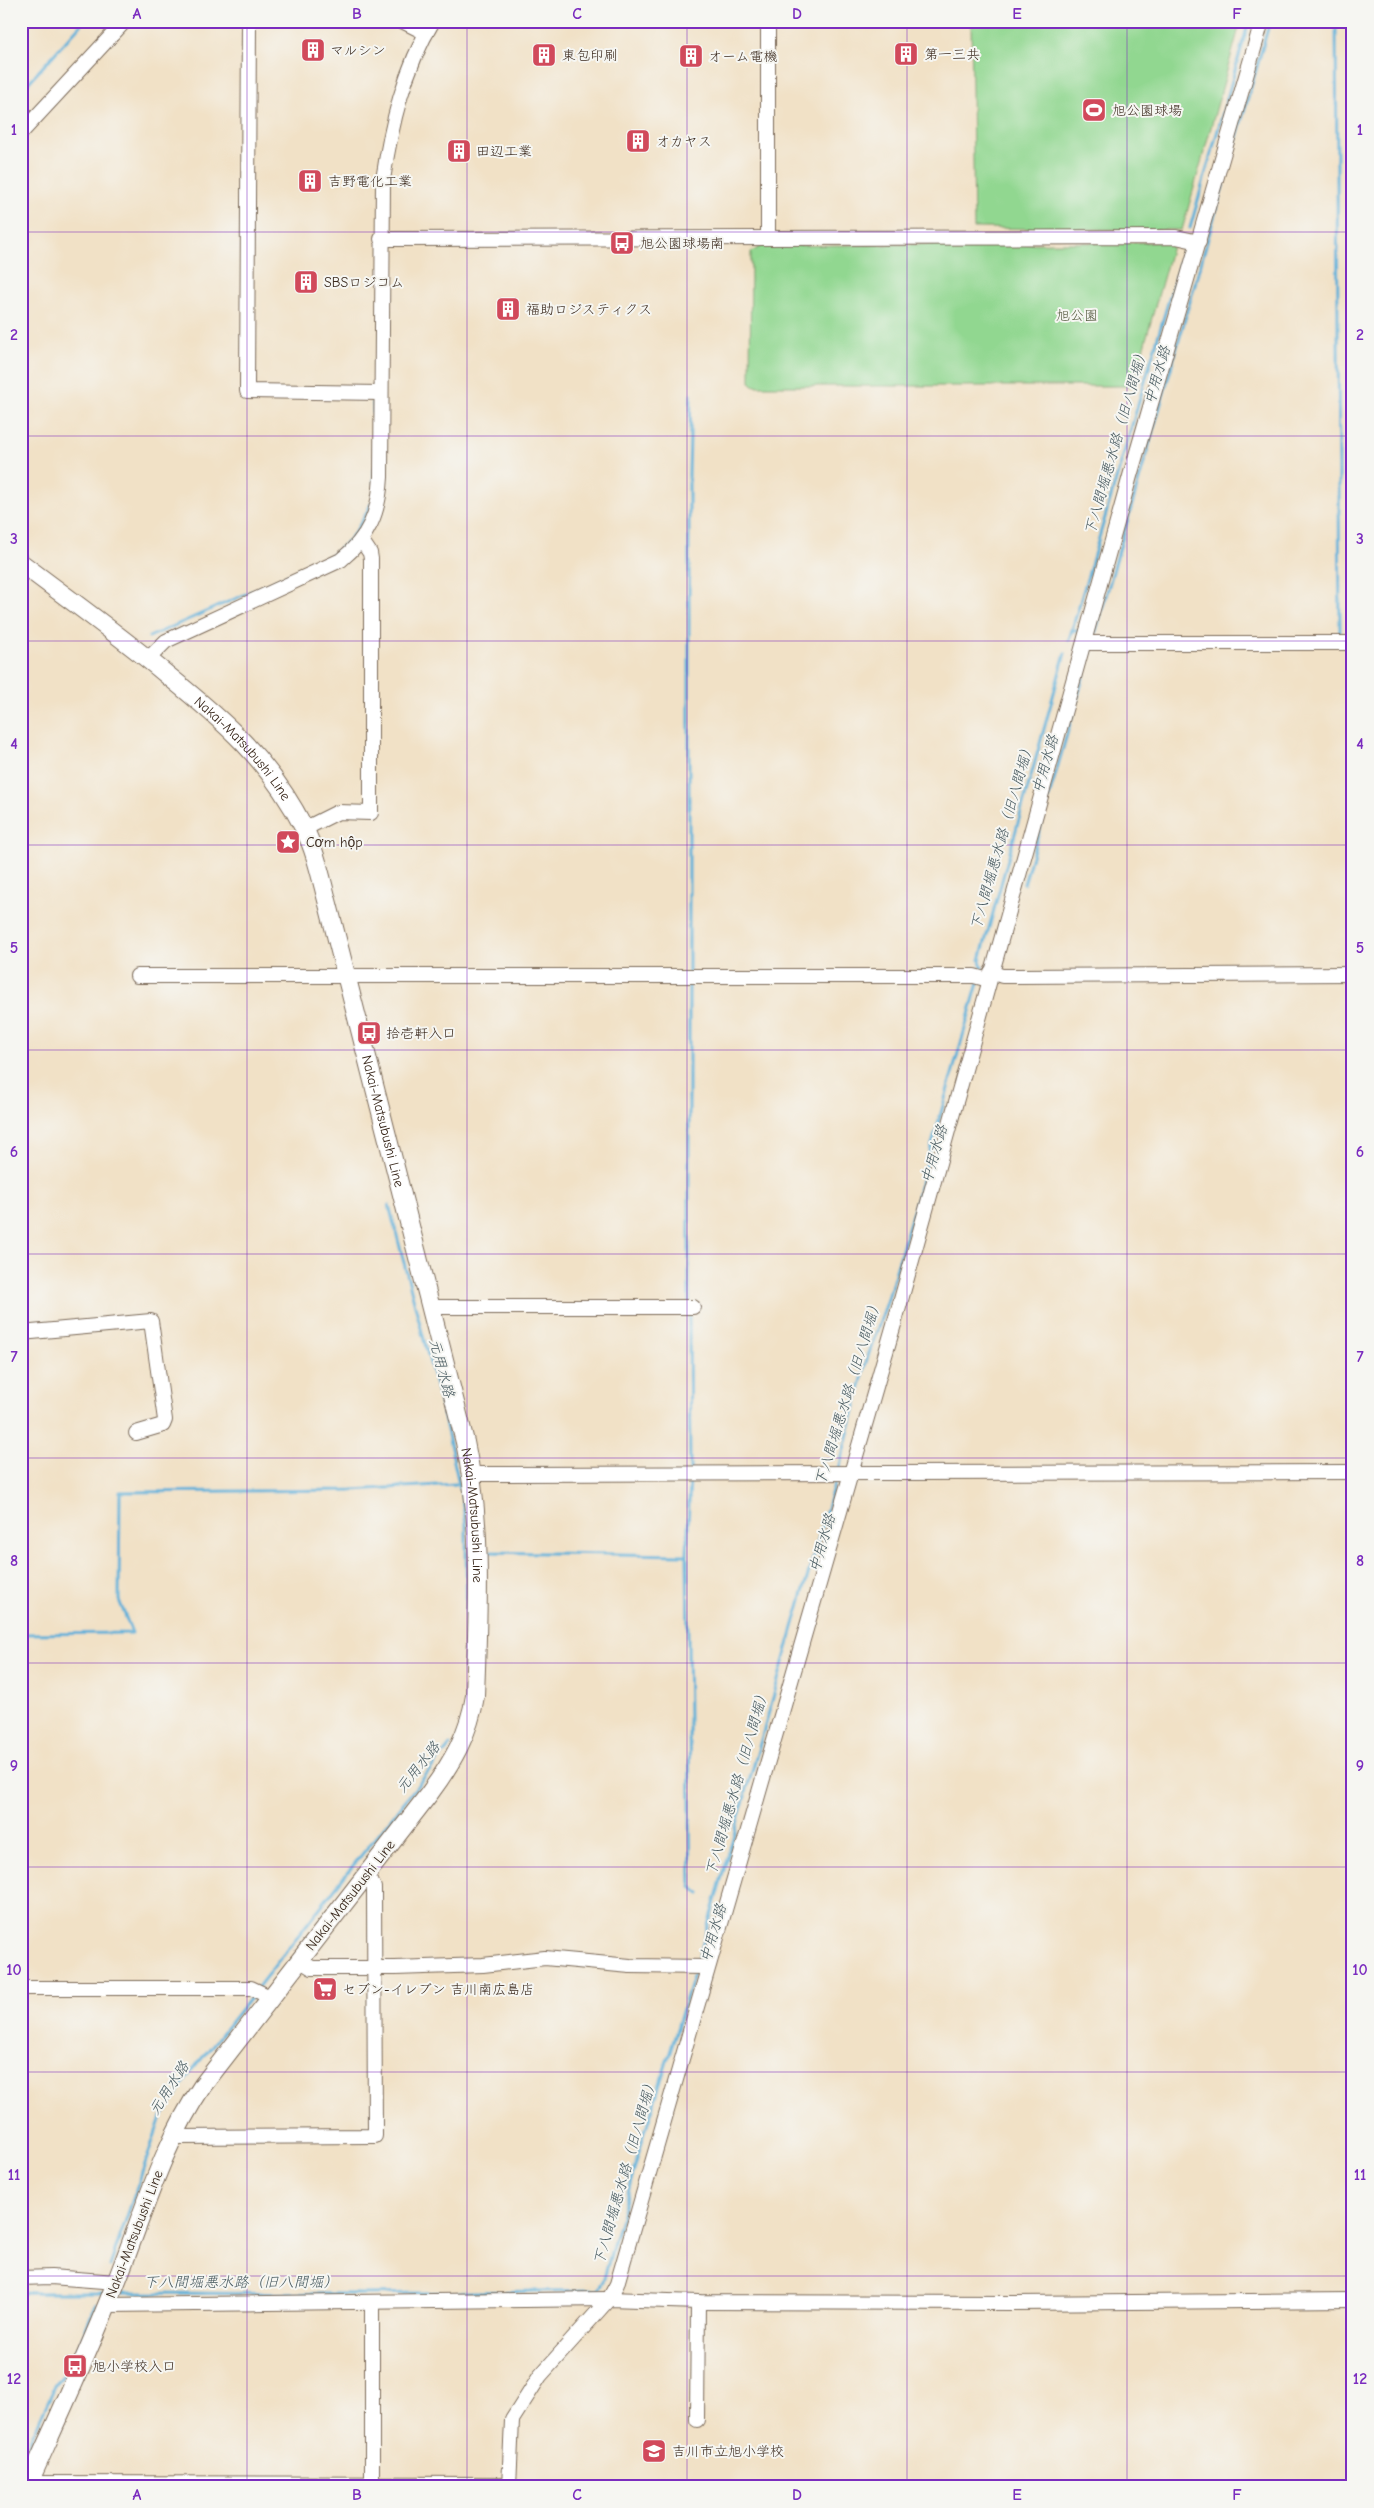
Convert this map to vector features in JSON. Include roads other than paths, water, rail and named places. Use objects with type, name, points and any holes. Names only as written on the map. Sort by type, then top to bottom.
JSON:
[{"type":"main road","name":"Nakai-Matsubushi Line","points":[[21,563],[148,659],[229,726],[249,747],[280,786],[304,829],[320,874],[347,977],[432,1307],[472,1474],[477,1518],[478,1609],[475,1696],[470,1721],[459,1750],[446,1772],[203,2085],[173,2137],[75,2385],[25,2484]]},
{"type":"street","points":[[21,132],[124,21]]},
{"type":"street","points":[[249,21],[247,391],[380,393]]},
{"type":"street","points":[[148,659],[166,641],[341,560],[362,541],[376,512],[380,494],[383,180],[389,141],[400,97],[429,27],[402,21]]},
{"type":"street","points":[[768,21],[768,236]]},
{"type":"street","points":[[25,2484],[509,2485],[512,2420],[540,2376],[609,2299],[616,2284],[994,976],[1084,643],[1262,21]]},
{"type":"street","points":[[381,239],[768,236],[1183,238],[1199,242]]},
{"type":"street","points":[[304,829],[338,812],[371,813],[371,559],[370,553],[362,541]]},
{"type":"street","points":[[1084,643],[1353,643]]},
{"type":"street","points":[[137,976],[1353,974]]},
{"type":"street","points":[[432,1307],[693,1307]]},
{"type":"street","points":[[21,1334],[150,1321],[165,1420],[163,1425],[136,1433]]},
{"type":"street","points":[[472,1474],[1353,1472]]},
{"type":"street","points":[[173,2137],[376,2136],[374,1888],[365,1877]]},
{"type":"street","points":[[299,1960],[312,1968],[483,1964],[544,1958],[630,1966],[707,1967]]},
{"type":"street","points":[[21,1988],[251,1988],[270,1997]]},
{"type":"street","points":[[21,2278],[116,2282]]},
{"type":"street","points":[[107,2305],[206,2302],[372,2303],[609,2299],[698,2302],[1353,2300]]},
{"type":"street","points":[[697,2420],[698,2302]]},
{"type":"street","points":[[372,2303],[372,2486]]},
{"type":"waterway","points":[[21,91],[84,21]]},
{"type":"waterway","name":"下八間堀悪水路（旧八間堀）","points":[[1190,228],[1249,21]]},
{"type":"waterway","name":"中用水路","points":[[1094,638],[1270,21]]},
{"type":"waterway","points":[[1336,21],[1340,638]]},
{"type":"waterway","name":"下八間堀悪水路（旧八間堀）","points":[[1069,640],[1184,248]]},
{"type":"waterway","points":[[689,973],[689,474],[691,395]]},
{"type":"waterway","points":[[373,398],[374,438]]},
{"type":"waterway","points":[[374,469],[374,483]]},
{"type":"waterway","points":[[149,637],[329,557],[354,534],[371,504]]},
{"type":"waterway","points":[[1072,630],[1082,632]]},
{"type":"waterway","name":"中用水路","points":[[1024,884],[1092,647]]},
{"type":"waterway","name":"下八間堀悪水路（旧八間堀）","points":[[982,968],[980,960],[1065,653]]},
{"type":"waterway","points":[[689,980],[689,1303]]},
{"type":"waterway","name":"下八間堀悪水路（旧八間堀）","points":[[839,1469],[867,1359],[887,1302],[978,983]]},
{"type":"waterway","name":"元用水路","points":[[389,1205],[444,1417],[461,1493],[466,1524],[467,1670]]},
{"type":"waterway","points":[[689,1310],[690,1471]]},
{"type":"waterway","points":[[690,1477],[687,1555],[691,1887],[700,1894]]},
{"type":"waterway","name":"下八間堀悪水路（旧八間堀）","points":[[697,1964],[836,1477]]},
{"type":"waterway","points":[[21,1634],[132,1633],[119,1600],[120,1492],[352,1490],[456,1484]]},
{"type":"waterway","points":[[483,1552],[687,1555]]},
{"type":"waterway","name":"元用水路","points":[[258,1987],[450,1745]]},
{"type":"waterway","name":"下八間堀悪水路（旧八間堀）","points":[[117,2293],[364,2294],[598,2290],[603,2282],[639,2152],[695,1970]]},
{"type":"waterway","name":"元用水路","points":[[110,2266],[160,2120],[191,2072],[253,1994]]},
{"type":"waterway","name":"下八間堀悪水路（旧八間堀）","points":[[21,2293],[106,2293]]},
{"type":"waterway","name":"元用水路","points":[[21,2471],[30,2441],[55,2386],[73,2361],[96,2303]]},
{"type":"place","name":"マルシン","points":[[313,50]]},
{"type":"place","name":"第一三共","points":[[906,54]]},
{"type":"place","name":"東包印刷","points":[[544,55]]},
{"type":"place","name":"オーム電機","points":[[691,56]]},
{"type":"place","name":"旭公園球場","points":[[1094,110]]},
{"type":"place","name":"オカヤス","points":[[638,141]]},
{"type":"place","name":"田辺工業","points":[[459,151]]},
{"type":"place","name":"吉野電化工業","points":[[310,181]]},
{"type":"place","name":"旭公園球場南","points":[[622,243]]},
{"type":"place","name":"SBSロジコム","points":[[306,282]]},
{"type":"place","name":"福助ロジスティクス","points":[[508,309]]},
{"type":"place","name":"Cơm hộp","points":[[288,842]]},
{"type":"place","name":"拾壱軒入口","points":[[369,1033]]},
{"type":"place","name":"セブン-イレブン 吉川南広島店","points":[[325,1989]]},
{"type":"place","name":"旭小学校入口","points":[[75,2366]]},
{"type":"place","name":"吉川市立旭小学校","points":[[654,2451]]},
{"type":"park label","name":"旭公園","points":[[1077,315]]}]
